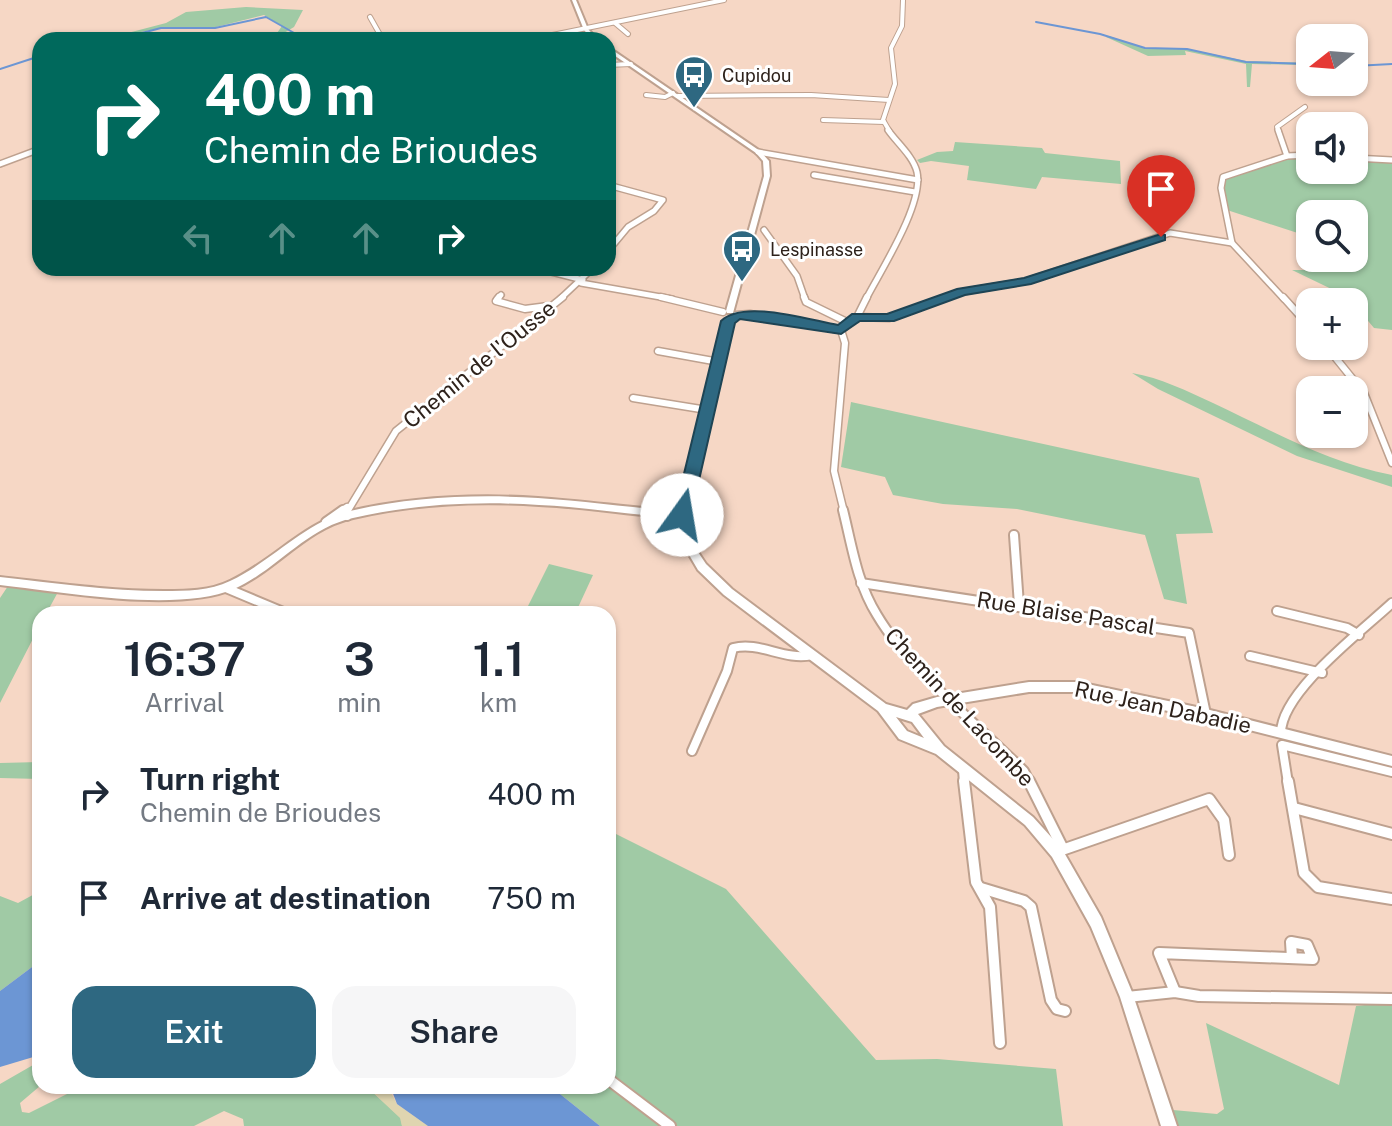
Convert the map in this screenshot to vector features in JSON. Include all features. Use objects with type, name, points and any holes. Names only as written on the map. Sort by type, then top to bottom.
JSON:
[{"type":"main road","points":[[574,0],[586,30]]},
{"type":"main road","points":[[616,54],[758,152],[769,170],[729,315],[682,515],[691,550],[702,567],[728,592],[882,707],[910,721],[1060,851],[1096,922],[1127,997],[1169,1126]]},
{"type":"main road","points":[[0,581],[137,594],[226,588],[347,512],[496,499],[682,515]]},
{"type":"main road","name":"Rue Jean Dabadie","points":[[911,737],[918,734],[910,721],[931,704],[1029,687],[1078,687],[1206,714],[1392,761]]},
{"type":"main road","points":[[910,721],[899,732],[940,750]]},
{"type":"street","points":[[574,32],[724,0]]},
{"type":"street","points":[[564,276],[699,304],[729,315],[750,314],[841,330],[857,317],[886,255],[900,235],[918,180],[916,168],[895,143],[883,114],[895,84],[891,48],[902,26],[903,0]]},
{"type":"street","points":[[370,17],[378,32]]},
{"type":"street","points":[[639,17],[648,25]]},
{"type":"street","points":[[615,23],[628,34]]},
{"type":"street","points":[[616,68],[631,64]]},
{"type":"street","points":[[646,95],[811,95],[889,100]]},
{"type":"street","points":[[1287,156],[1277,127],[1305,107]]},
{"type":"street","points":[[823,120],[884,122]]},
{"type":"street","points":[[0,164],[32,152]]},
{"type":"street","points":[[758,152],[918,180]]},
{"type":"street","points":[[1296,156],[1223,177],[1221,188],[1232,243],[1296,312]]},
{"type":"street","points":[[1368,159],[1392,160]]},
{"type":"street","points":[[814,175],[915,192]]},
{"type":"street","points":[[616,187],[663,200],[654,211],[628,227],[616,241]]},
{"type":"street","points":[[764,230],[797,276],[806,302],[849,323]]},
{"type":"street","points":[[857,317],[889,318],[962,292],[1026,281],[1170,233],[1232,243]]},
{"type":"street","name":"Chemin de l'Ousse","points":[[347,512],[396,431],[586,276]]},
{"type":"street","points":[[501,295],[496,301],[525,309],[553,304]]},
{"type":"street","name":"Chemin de Lacombe","points":[[841,330],[845,343],[834,471],[861,583],[877,616],[894,637],[1024,771],[1060,851]]},
{"type":"street","points":[[658,351],[719,362]]},
{"type":"street","points":[[1337,360],[1364,393],[1392,463]]},
{"type":"street","points":[[633,398],[707,410]]},
{"type":"street","points":[[1014,535],[1019,605]]},
{"type":"street","name":"Rue Blaise Pascal","points":[[861,583],[1189,633],[1206,714]]},
{"type":"street","points":[[226,588],[269,606]]},
{"type":"street","points":[[1281,733],[1281,722],[1293,698],[1392,603]]},
{"type":"street","points":[[1277,611],[1347,628],[1359,635]]},
{"type":"street","points":[[692,751],[727,671],[733,648],[745,645],[798,658],[812,655]]},
{"type":"street","points":[[1250,656],[1322,673]]},
{"type":"street","points":[[1392,772],[1282,745],[1304,873],[1318,887],[1392,899]]},
{"type":"street","points":[[963,770],[976,882],[990,907],[1000,1043]]},
{"type":"street","points":[[1060,851],[1209,799],[1224,820],[1229,855]]},
{"type":"street","points":[[1294,808],[1392,834]]},
{"type":"street","points":[[980,888],[1024,901],[1031,907],[1051,1000],[1057,1009],[1065,1011]]},
{"type":"street","points":[[1175,992],[1159,953],[1292,958]]},
{"type":"street","points":[[1127,997],[1175,992],[1199,996],[1392,999]]},
{"type":"street","points":[[616,1085],[670,1126]]},
{"type":"green space","points":[[246,7],[303,10],[294,27],[286,32],[278,32],[282,26],[264,15],[216,27],[166,27],[132,32],[166,23],[186,12]]},
{"type":"green space","points":[[1106,37],[1144,48],[1188,49],[1246,61],[1296,65],[1252,64],[1250,87],[1247,87],[1246,64],[1185,51],[1186,55],[1148,56]]},
{"type":"green space","points":[[955,142],[1042,148],[1045,153],[1120,161],[1121,184],[1042,177],[1036,189],[967,180],[969,166],[931,161],[920,163],[917,160],[937,152],[953,151]]},
{"type":"green space","points":[[1296,156],[1296,184],[1368,184],[1368,160],[1392,161],[1392,330],[1374,328],[1368,321],[1368,288],[1329,288],[1296,272],[1368,272],[1368,200],[1296,200],[1296,232],[1227,210],[1223,182],[1226,178]]},
{"type":"green space","points":[[1132,373],[1184,390],[1296,442],[1296,448],[1310,448],[1368,470],[1392,475],[1392,487],[1297,456],[1158,389]]},
{"type":"green space","points":[[851,402],[1199,478],[1213,533],[1176,534],[1187,604],[1164,599],[1145,535],[1017,509],[943,504],[893,495],[885,477],[841,467]]},
{"type":"green space","points":[[549,564],[593,575],[579,606],[528,606]]},
{"type":"green space","points":[[10,583],[58,592],[50,606],[32,606],[32,641],[0,703],[0,598]]},
{"type":"green space","points":[[32,762],[32,779],[0,778],[0,763]]},
{"type":"green space","points":[[616,834],[726,889],[876,1060],[937,1059],[1056,1069],[1063,1126],[600,1126],[560,1094],[616,1094]]},
{"type":"green space","points":[[32,895],[32,967],[0,991],[0,896],[18,903]]},
{"type":"green space","points":[[1392,1002],[1392,1126],[1178,1126],[1173,1110],[1217,1114],[1224,1109],[1206,1023],[1339,1085],[1356,1006]]},
{"type":"green space","points":[[32,1066],[32,1093],[20,1103],[22,1112],[29,1113],[67,1094],[375,1094],[401,1118],[402,1126],[244,1126],[243,1119],[224,1111],[194,1126],[0,1126],[0,1084]]},
{"type":"sand","points":[[374,1094],[392,1094],[397,1104],[428,1126],[402,1126],[400,1118]]},
{"type":"water","points":[[32,967],[32,1057],[0,1067],[0,991]]},
{"type":"water","points":[[393,1094],[560,1094],[600,1126],[428,1126],[397,1104]]},
{"type":"waterway","points":[[146,32],[161,28],[215,28],[266,17],[292,32]]},
{"type":"waterway","points":[[1036,22],[1100,34],[1145,48],[1187,49],[1246,62],[1296,64]]},
{"type":"waterway","points":[[0,69],[32,59]]},
{"type":"waterway","points":[[1368,65],[1392,64]]},
{"type":"place","name":"Cupidou","points":[[694,109]]},
{"type":"place","name":"Lespinasse","points":[[742,283]]},
{"type":"route","points":[[682,515],[728,321],[735,319],[736,315],[750,314],[841,330],[857,317],[889,318],[962,292],[1026,281],[1161,237]]}]
